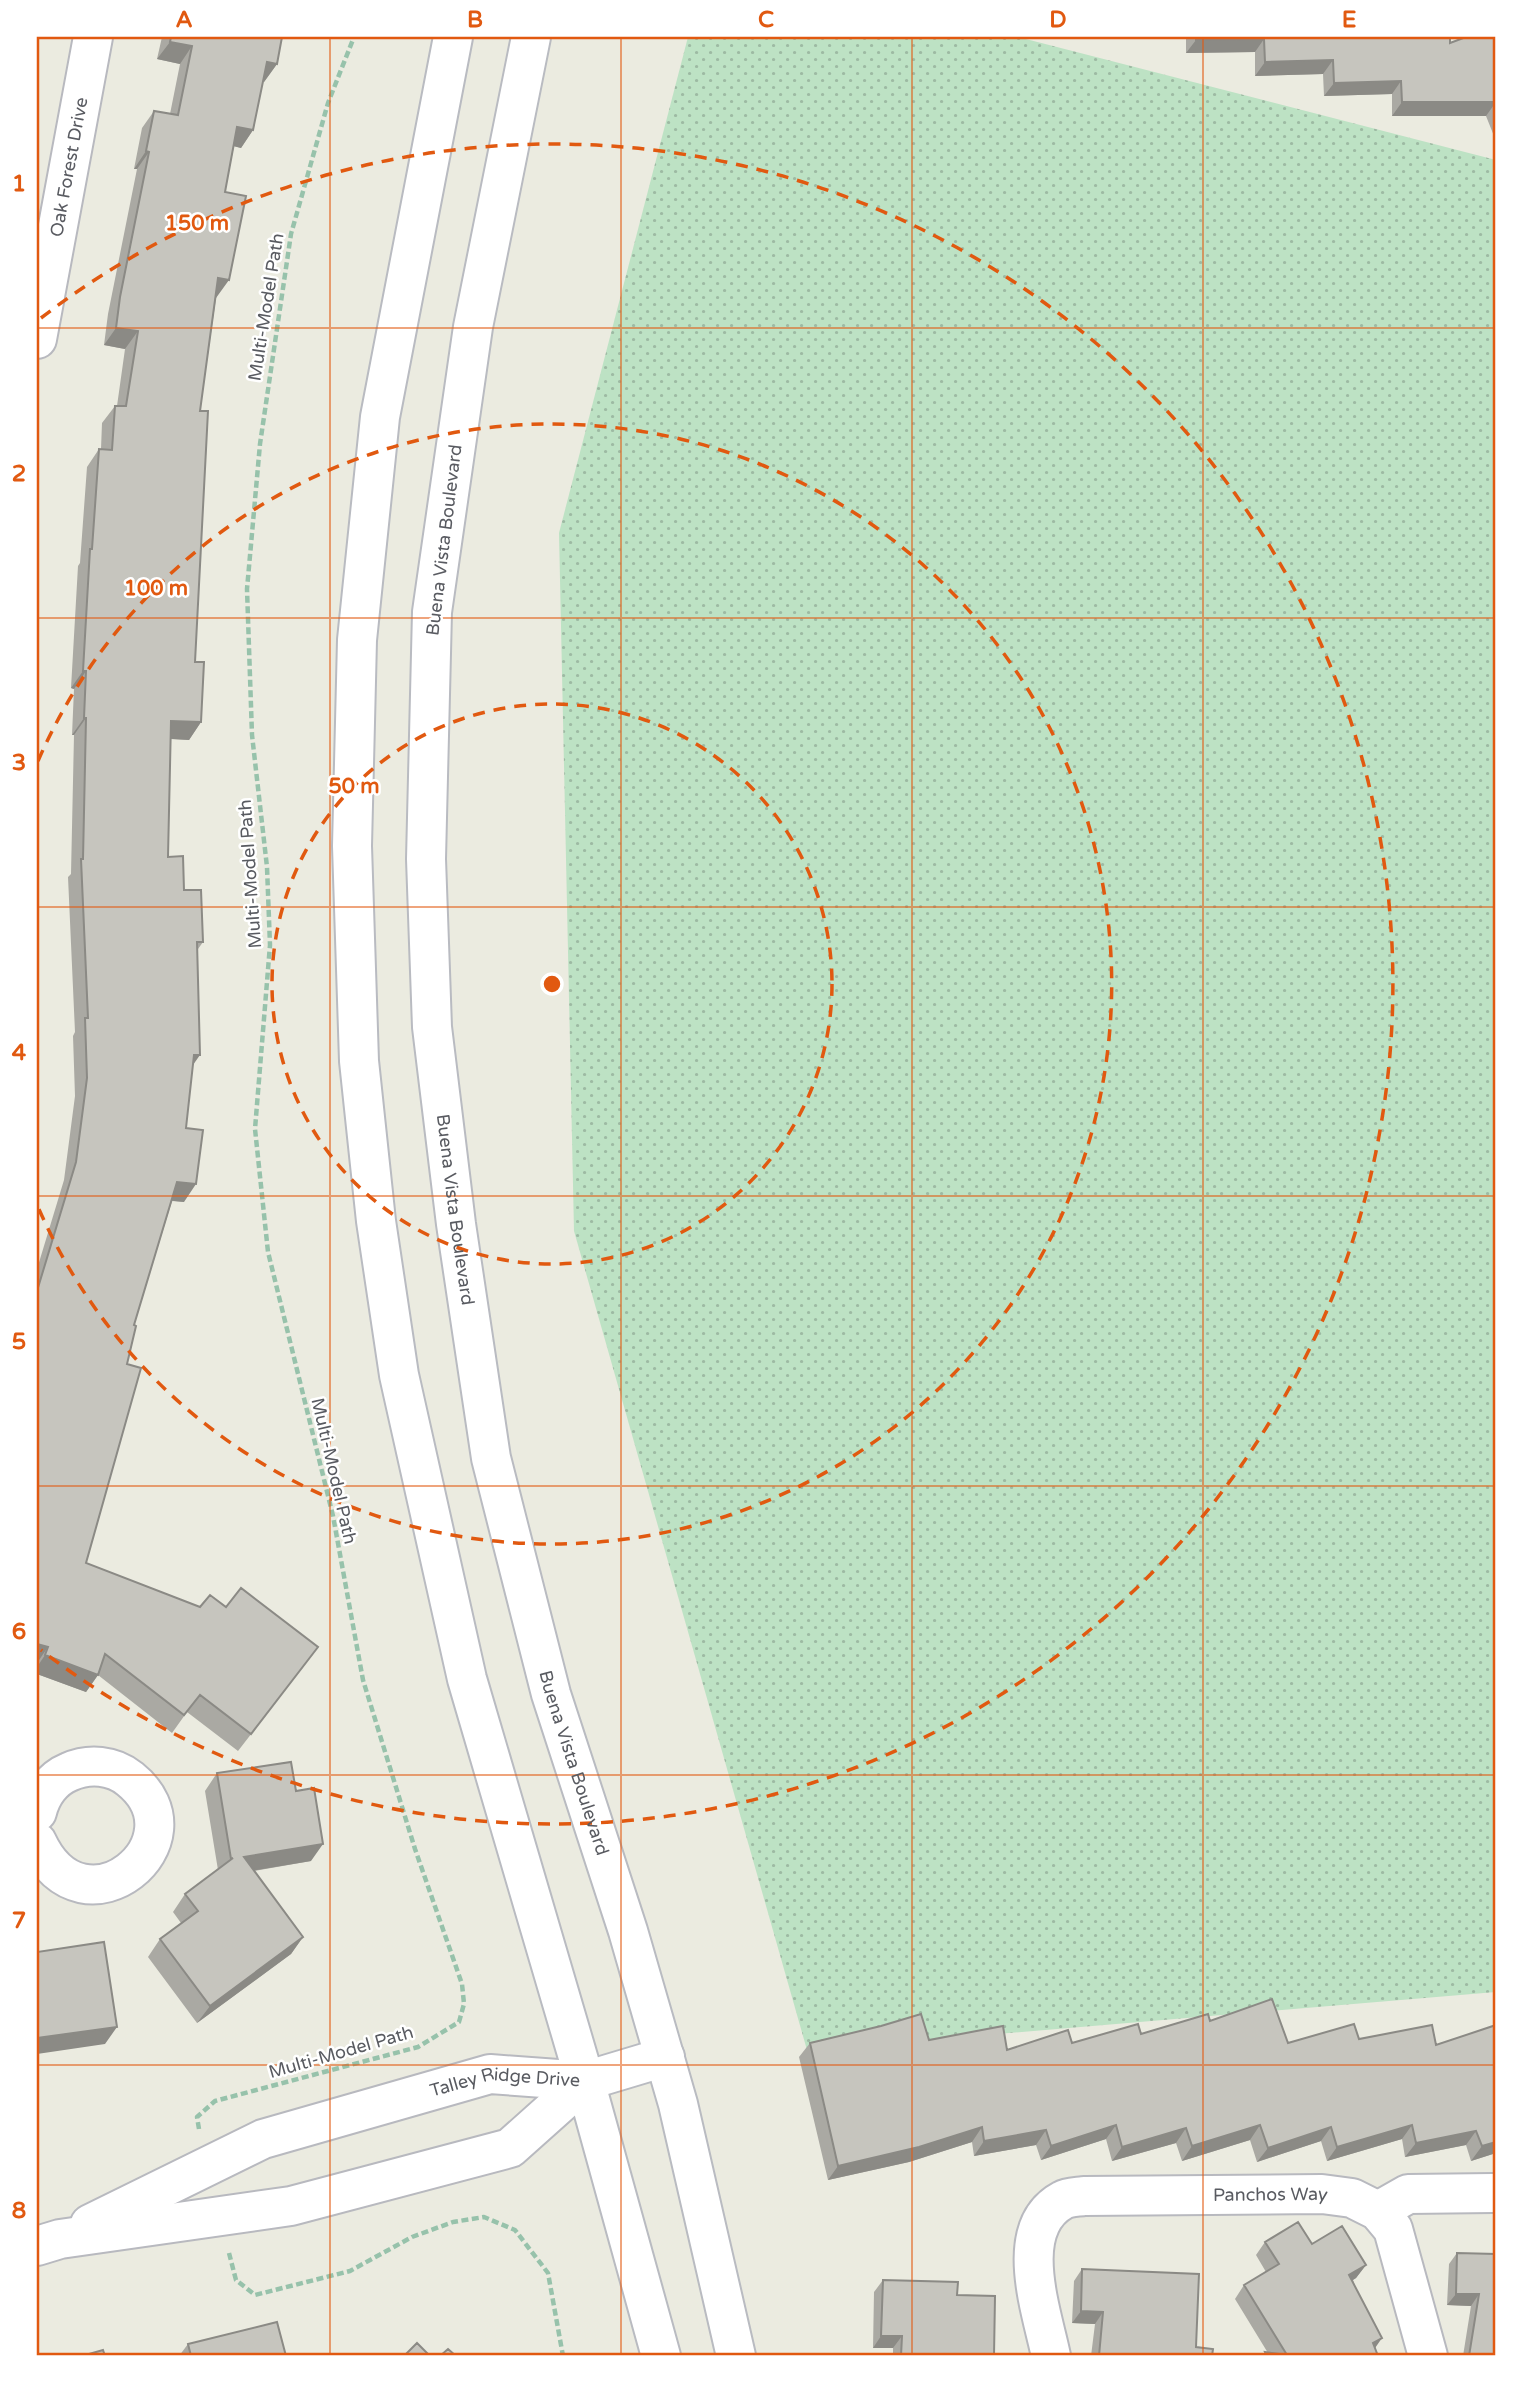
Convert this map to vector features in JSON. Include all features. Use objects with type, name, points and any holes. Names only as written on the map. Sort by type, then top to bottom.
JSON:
[{"type":"main road","name":"Oak Forest Drive","points":[[37,339],[93,37]]},
{"type":"main road","points":[[453,37],[380,417],[357,640],[352,846],[359,1061],[376,1221],[399,1375],[467,1679],[586,2081],[661,2356]]},
{"type":"main road","name":"Buena Vista Boulevard","points":[[531,37],[473,327],[432,612],[426,859],[432,1027],[456,1224],[491,1458],[551,1694],[628,1931],[665,2057],[736,2356]]},
{"type":"main road","points":[[37,1842],[44,1859],[59,1874],[77,1883],[98,1885],[118,1880],[136,1868],[147,1854],[153,1836],[154,1818],[148,1800],[137,1785],[122,1773],[104,1767],[86,1767],[68,1772],[42,1788]]},
{"type":"main road","points":[[586,2081],[665,2057]]},
{"type":"main road","name":"Talley Ridge Drive","points":[[49,2243],[263,2138],[490,2074],[586,2081]]},
{"type":"main road","name":"Talley Ridge Drive","points":[[49,2243],[291,2206],[510,2148],[586,2081]]},
{"type":"main road","points":[[1428,2356],[1393,2229],[1378,2211],[1408,2194],[1493,2193]]},
{"type":"main road","name":"Panchos Way","points":[[1051,2356],[1033,2271],[1034,2236],[1047,2214],[1063,2200],[1084,2196],[1322,2194],[1352,2198],[1378,2211]]},
{"type":"path","name":"Multi-Model Path","points":[[208,2166],[197,2118],[215,2101],[418,2047],[459,2022],[464,2004],[462,1984],[415,1849],[363,1680],[333,1516],[268,1252],[255,1129],[271,945],[267,867],[253,735],[247,589],[260,444],[291,234],[328,103],[354,37]]},
{"type":"path","points":[[220,2217],[236,2280],[255,2295],[350,2271],[412,2236],[453,2222],[484,2217],[515,2230],[548,2273],[563,2356]]},
{"type":"green space","points":[[688,37],[1018,37],[1496,160],[1496,1992],[807,2050],[574,1231],[559,533]]},
{"type":"building","points":[[171,37],[282,37],[277,64],[267,62],[253,130],[237,127],[225,192],[246,196],[229,280],[218,278],[200,411],[208,411],[195,662],[204,662],[201,722],[171,721],[168,857],[183,856],[184,890],[201,890],[203,942],[197,942],[200,1055],[194,1055],[186,1128],[203,1130],[196,1184],[177,1182],[134,1325],[136,1326],[127,1364],[141,1368],[86,1563],[200,1607],[210,1595],[226,1607],[241,1588],[318,1647],[251,1734],[200,1695],[184,1715],[105,1654],[98,1675],[45,1655],[48,1647],[37,1644],[37,1291],[76,1162],[87,1078],[85,1018],[88,1018],[81,859],[86,718],[86,671],[83,671],[90,549],[99,449],[112,450],[115,406],[126,406],[138,331],[116,328],[149,152],[146,151],[154,111],[178,115],[192,46],[170,42]]},
{"type":"building","points":[[1196,37],[1450,37],[1450,43],[1466,37],[1496,37],[1496,102],[1402,102],[1401,81],[1334,83],[1333,60],[1265,62],[1264,39],[1196,40]]},
{"type":"building","points":[[291,1762],[296,1791],[314,1788],[323,1844],[244,1857],[303,1937],[210,2006],[160,1939],[198,1911],[185,1894],[233,1858],[231,1859],[217,1773]]},
{"type":"building","points":[[104,1942],[117,2027],[37,2038],[37,1952]]},
{"type":"building","points":[[1272,1999],[1288,2043],[1354,2024],[1359,2039],[1432,2025],[1436,2045],[1496,2025],[1496,2142],[1482,2146],[1476,2131],[1416,2143],[1412,2125],[1337,2147],[1331,2127],[1268,2148],[1260,2125],[1192,2146],[1186,2128],[1122,2147],[1116,2125],[1051,2146],[1046,2130],[984,2141],[982,2127],[919,2147],[838,2166],[810,2043],[921,2014],[929,2040],[1003,2026],[1007,2050],[1068,2030],[1072,2043],[1138,2024],[1141,2034],[1208,2014],[1210,2021]]},
{"type":"building","points":[[1298,2222],[1312,2244],[1342,2226],[1366,2265],[1349,2275],[1382,2338],[1373,2343],[1378,2356],[1267,2356],[1265,2352],[1287,2355],[1244,2285],[1279,2264],[1265,2242]]},
{"type":"building","points":[[1457,2253],[1496,2254],[1496,2356],[1469,2356],[1479,2294],[1456,2294]]},
{"type":"building","points":[[1082,2269],[1199,2274],[1196,2347],[1213,2349],[1212,2356],[1099,2356],[1103,2312],[1081,2311]]},
{"type":"building","points":[[883,2280],[958,2282],[957,2295],[995,2296],[994,2356],[901,2356],[902,2336],[881,2336]]},
{"type":"building","points":[[277,2322],[286,2356],[191,2356],[188,2344]]},
{"type":"building","points":[[417,2343],[430,2356],[404,2356]]},
{"type":"building","points":[[448,2349],[456,2356],[440,2356]]},
{"type":"building","points":[[103,2350],[105,2356],[82,2356]]}]
